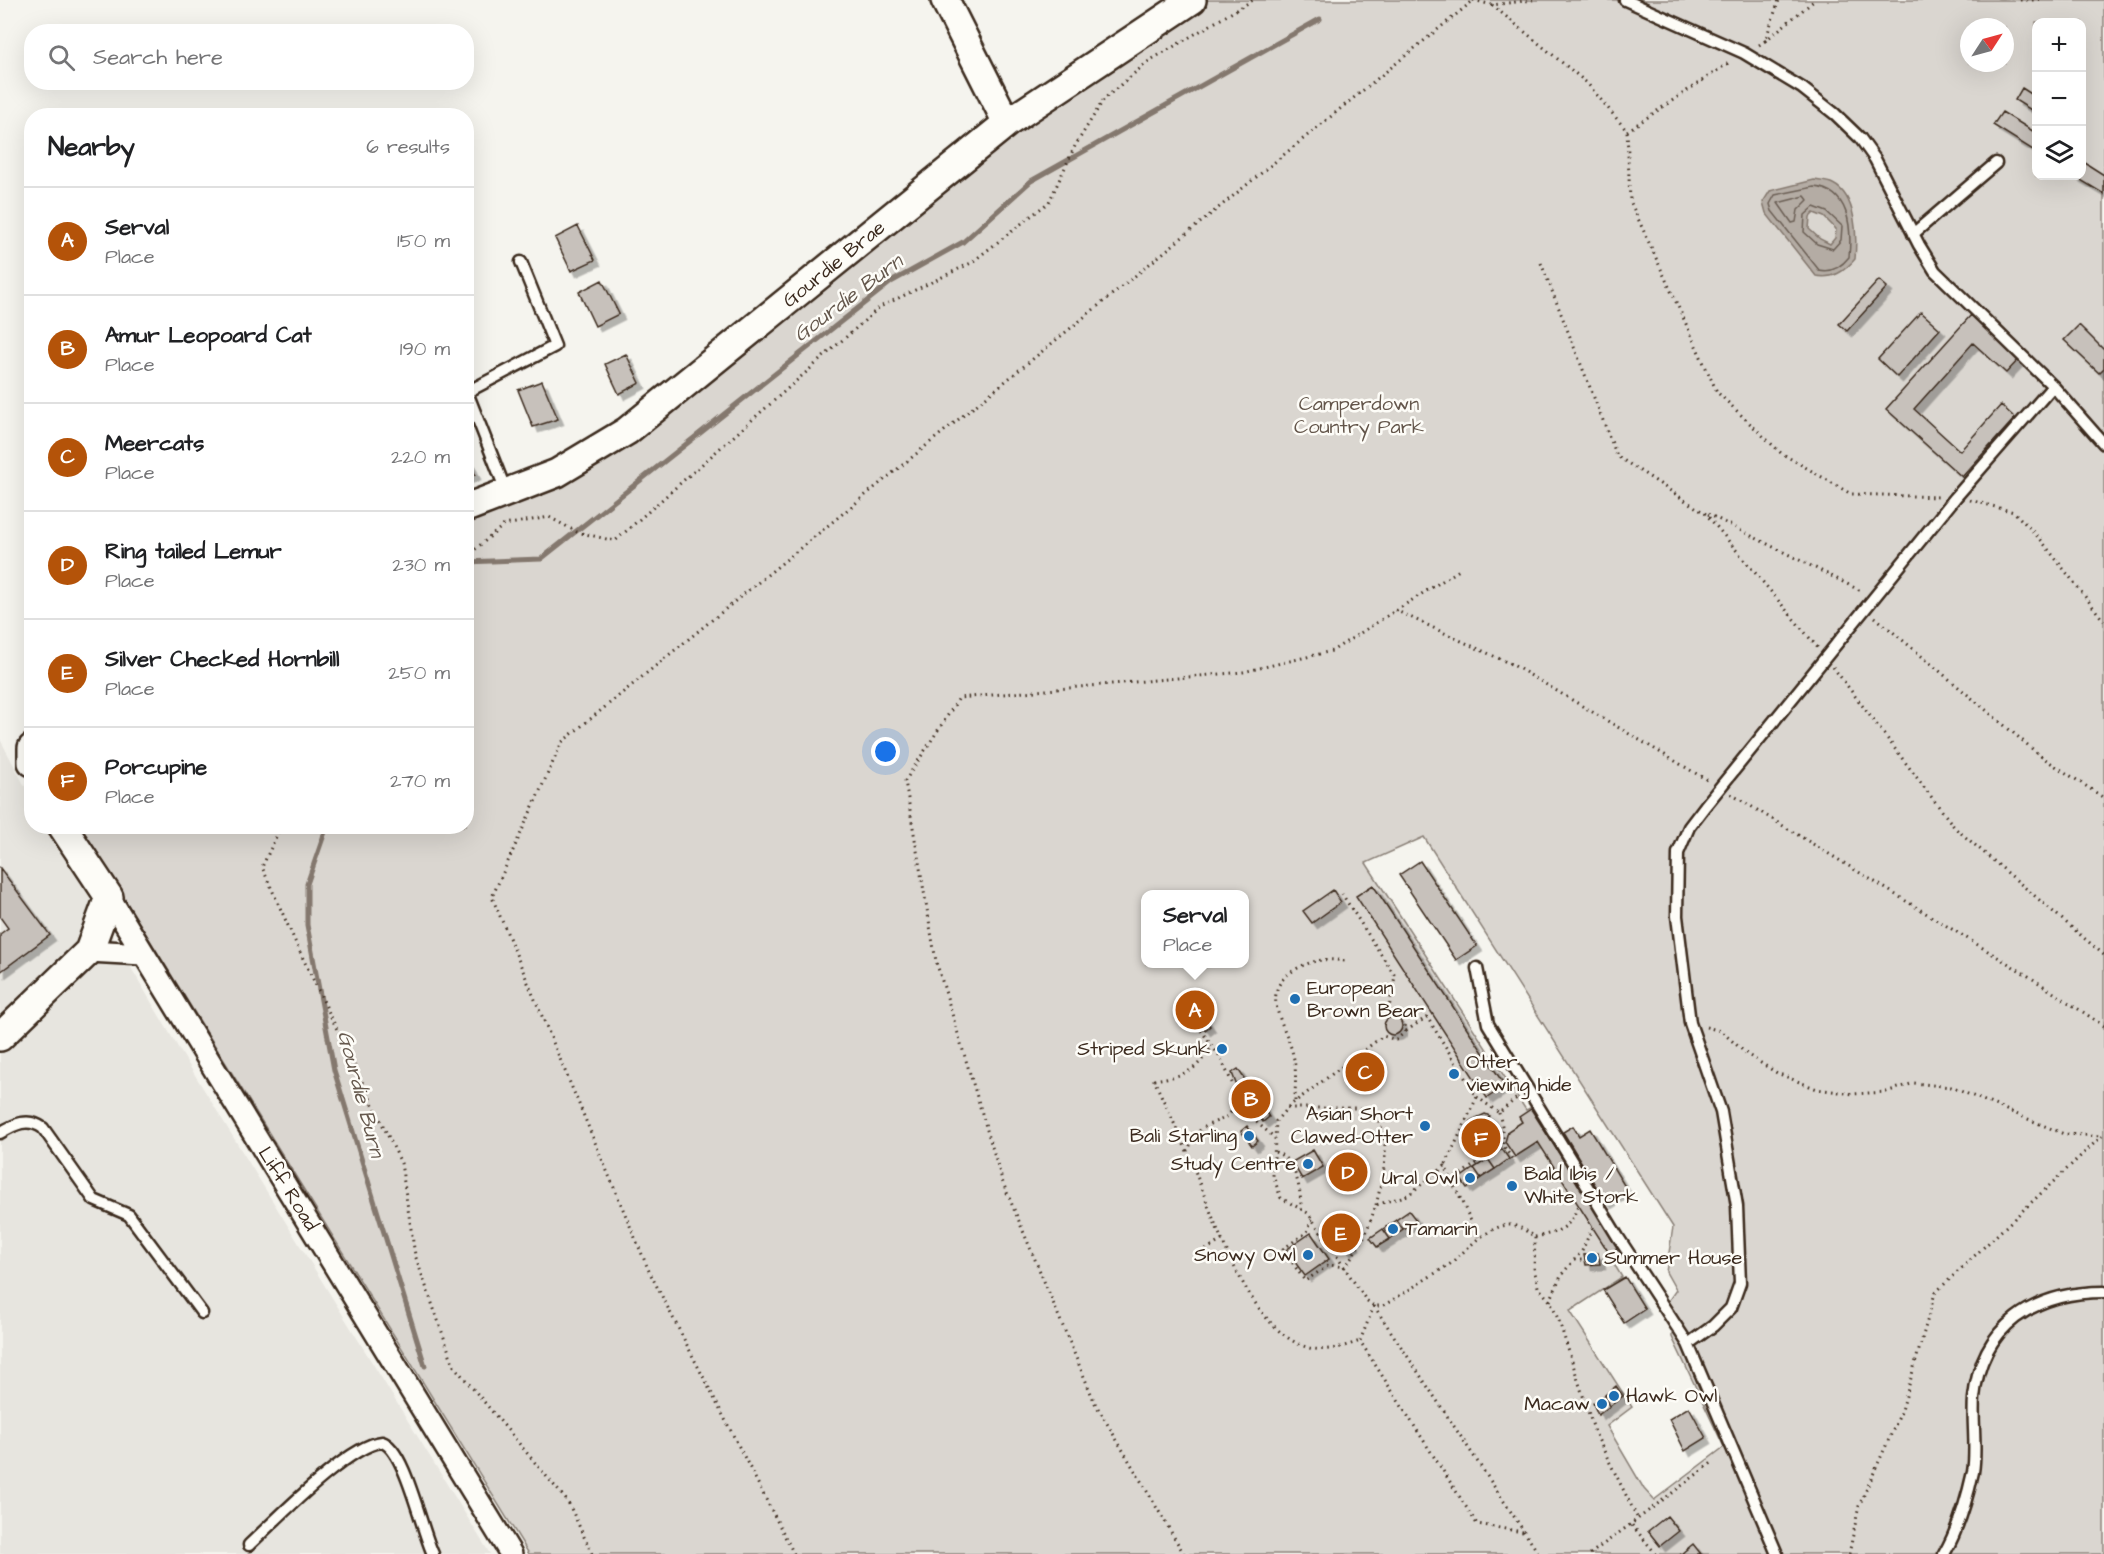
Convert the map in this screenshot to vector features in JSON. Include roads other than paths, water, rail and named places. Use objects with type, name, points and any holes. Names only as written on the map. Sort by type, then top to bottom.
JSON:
[{"type":"street","points":[[945,0],[1007,123]]},
{"type":"street","name":"Gourdie Brae","points":[[474,505],[557,473],[627,431],[1007,123],[1192,0]]},
{"type":"street","name":"Liff Road","points":[[67,834],[109,897],[511,1554]]},
{"type":"street","points":[[0,1037],[89,951],[109,897]]},
{"type":"street","points":[[89,951],[143,954]]},
{"type":"lane","points":[[1625,0],[1744,53],[1802,88],[1860,138],[1875,159],[1913,234],[1935,271],[2053,386],[2104,444]]},
{"type":"lane","points":[[1913,234],[1996,164]]},
{"type":"lane","points":[[474,388],[555,346],[521,262]]},
{"type":"lane","points":[[1688,1344],[1713,1326],[1731,1308],[1740,1284],[1737,1206],[1721,1112],[1690,1023],[1677,916],[1678,853],[1689,827],[1720,788],[1955,498],[2053,386]]},
{"type":"lane","points":[[474,410],[506,492]]},
{"type":"lane","points":[[1477,968],[1488,1024],[1594,1199],[1688,1344],[1777,1554]]},
{"type":"lane","points":[[0,1132],[24,1122],[36,1123],[43,1128],[94,1200],[129,1215],[202,1313]]},
{"type":"lane","points":[[1944,1554],[1964,1506],[1973,1470],[1974,1397],[1981,1363],[1997,1333],[2024,1309],[2079,1292],[2104,1292]]},
{"type":"lane","points":[[249,1545],[330,1472],[355,1454],[382,1442],[390,1445],[400,1459],[433,1554]]},
{"type":"water","points":[[1814,180],[1831,183],[1841,190],[1851,207],[1856,240],[1855,259],[1847,268],[1838,274],[1816,276],[1766,213],[1763,202],[1770,191]],"holes":[[[1814,213],[1824,217],[1836,229],[1835,238],[1830,244],[1809,229],[1810,217]]]},
{"type":"waterway","name":"Gourdie Burn","points":[[474,562],[541,559],[891,282],[963,242],[1031,181],[1320,19]]},
{"type":"waterway","name":"Gourdie Burn","points":[[324,834],[307,884],[307,925],[334,1070],[425,1366]]},
{"type":"place","name":"European Brown Bear","points":[[1295,999]]},
{"type":"place","name":"Serval","points":[[1195,1010]]},
{"type":"place","name":"Striped Skunk","points":[[1222,1049]]},
{"type":"place","name":"Meercats","points":[[1365,1072]]},
{"type":"place","name":"Otter viewing hide","points":[[1454,1074]]},
{"type":"place","name":"Amur Leopoard Cat","points":[[1251,1099]]},
{"type":"place","name":"Asian Short Clawed-Otter","points":[[1425,1126]]},
{"type":"place","name":"Bali Starling","points":[[1249,1136]]},
{"type":"place","name":"Porcupine","points":[[1481,1138]]},
{"type":"place","name":"Study Centre","points":[[1308,1164]]},
{"type":"place","name":"Ring tailed Lemur","points":[[1348,1172]]},
{"type":"place","name":"Ural Owl","points":[[1470,1178]]},
{"type":"place","name":"Bald Ibis / White Stork","points":[[1512,1186]]},
{"type":"place","name":"Tamarin","points":[[1393,1229]]},
{"type":"place","name":"Silver Checked Hornbill","points":[[1341,1233]]},
{"type":"place","name":"Snowy Owl","points":[[1308,1255]]},
{"type":"place","name":"Summer House","points":[[1592,1258]]},
{"type":"place","name":"Hawk Owl","points":[[1614,1396]]},
{"type":"place","name":"Macaw","points":[[1602,1404]]},
{"type":"park label","name":"Camperdown Country Park","points":[[1359,416]]}]
